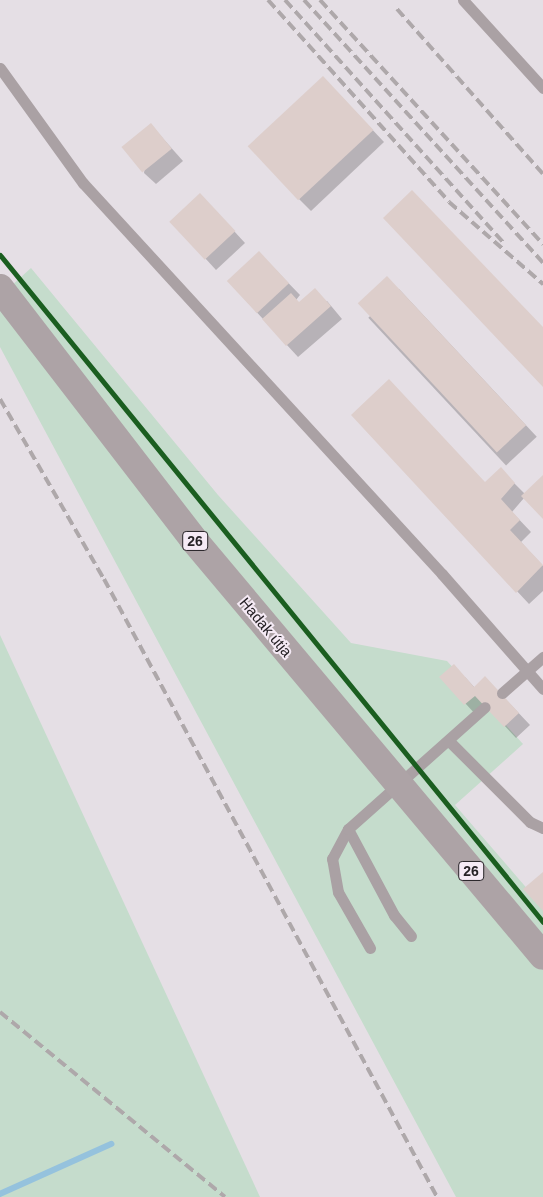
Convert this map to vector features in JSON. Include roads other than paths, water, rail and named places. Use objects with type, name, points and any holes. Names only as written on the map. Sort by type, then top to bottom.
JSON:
[{"type":"main road","name":"Hadak útja","points":[[0,288],[193,539],[543,956]]},
{"type":"lane","points":[[463,0],[543,88]]},
{"type":"lane","points":[[0,68],[83,182],[442,574],[543,689]]},
{"type":"lane","points":[[502,693],[543,656]]},
{"type":"lane","points":[[370,948],[338,892],[332,859],[348,829],[449,742],[485,707]]},
{"type":"lane","points":[[449,742],[530,822],[543,828]]},
{"type":"lane","points":[[348,829],[394,915],[411,936]]},
{"type":"waterway","points":[[0,1194],[111,1144]]},
{"type":"railway","points":[[268,0],[449,202],[543,284]]},
{"type":"railway","points":[[285,0],[504,243]]},
{"type":"railway","points":[[304,0],[543,263]]},
{"type":"railway","points":[[320,0],[543,244]]},
{"type":"railway","points":[[397,9],[543,174]]},
{"type":"railway","points":[[0,399],[104,579],[437,1197]]},
{"type":"railway","points":[[0,1012],[225,1197]]}]
